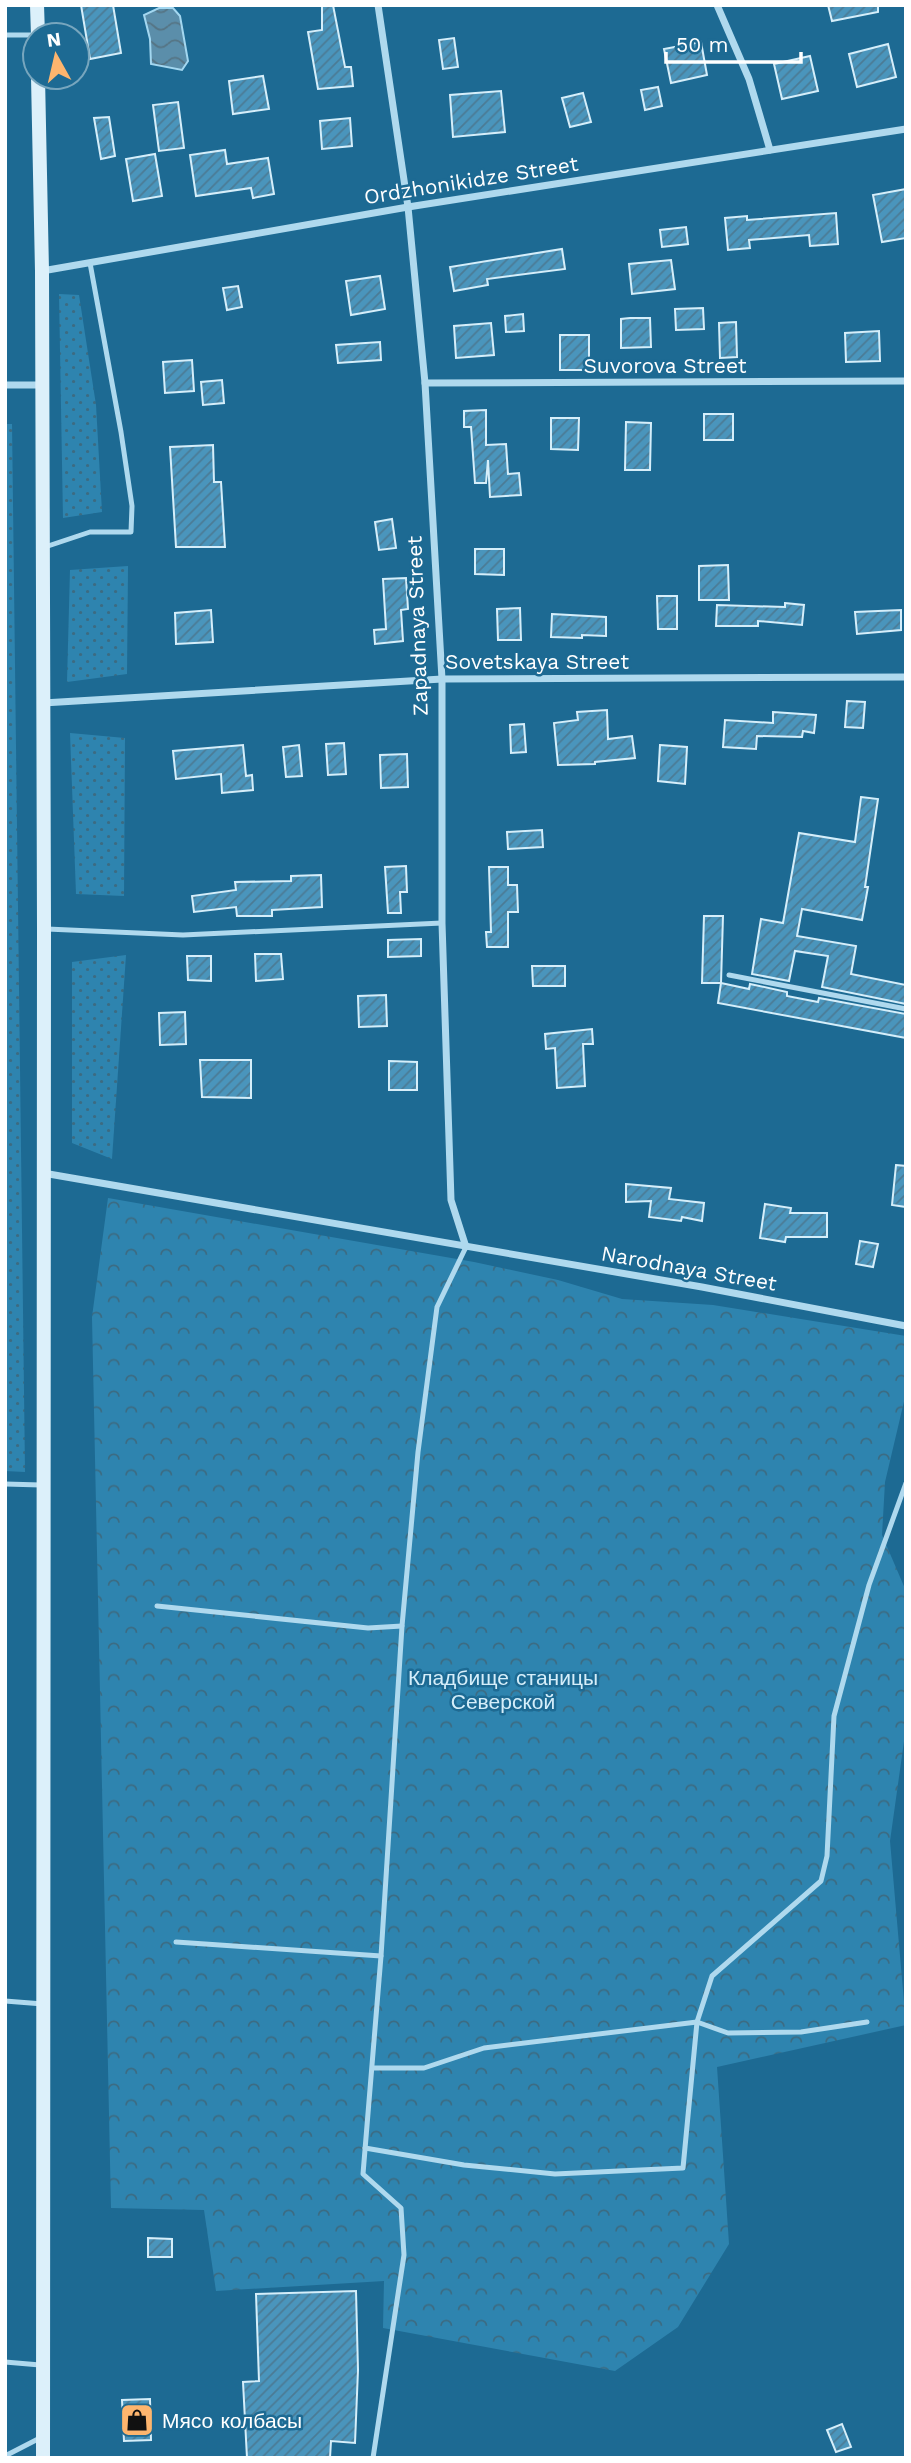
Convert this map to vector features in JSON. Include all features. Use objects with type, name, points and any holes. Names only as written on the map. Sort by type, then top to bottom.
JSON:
[{"type":"main road","points":[[38,91],[42,271],[44,928],[43,2458]]},
{"type":"street","name":"Zapadnaya Street","points":[[378,5],[408,207],[425,383],[442,679],[442,923],[451,1199],[466,1247]]},
{"type":"street","points":[[717,5],[750,79],[770,150]]},
{"type":"street","name":"Ordzhonikidze Street","points":[[42,271],[408,207],[906,129]]},
{"type":"street","name":"Suvorova Street","points":[[425,383],[906,381]]},
{"type":"street","points":[[5,385],[42,385]]},
{"type":"street","name":"Sovetskaya Street","points":[[43,703],[442,679],[906,677]]},
{"type":"street","name":"Narodnaya Street","points":[[43,1174],[702,1287],[906,1325]]},
{"type":"lane","points":[[43,548],[90,532],[131,532],[132,506],[121,432],[90,263]]},
{"type":"lane","points":[[44,928],[183,935],[442,923]]},
{"type":"lane","points":[[729,975],[906,1009]]},
{"type":"lane","points":[[373,2458],[404,2255],[401,2208],[363,2174],[381,1956],[402,1626],[418,1452],[437,1307],[466,1247]]},
{"type":"lane","points":[[366,2148],[464,2165],[555,2174],[683,2168],[697,2022],[712,1976],[821,1881],[827,1856],[834,1716],[869,1585],[906,1483]]},
{"type":"lane","points":[[5,1484],[43,1485]]},
{"type":"lane","points":[[157,1606],[368,1628],[402,1626]]},
{"type":"lane","points":[[176,1942],[381,1956]]},
{"type":"lane","points":[[5,2001],[43,2004]]},
{"type":"lane","points":[[373,2068],[424,2068],[484,2048],[697,2022],[728,2034],[802,2032],[867,2022]]},
{"type":"lane","points":[[5,2362],[43,2365]]},
{"type":"lane","points":[[5,2456],[43,2437]]},
{"type":"green space","points":[[59,294],[79,295],[96,405],[102,512],[63,518]]},
{"type":"green space","points":[[5,424],[12,424],[25,1472],[5,1471]]},
{"type":"green space","points":[[128,566],[127,674],[67,682],[70,570]]},
{"type":"green space","points":[[70,733],[125,738],[124,896],[76,894]]},
{"type":"green space","points":[[126,955],[112,1159],[72,1143],[72,962]]},
{"type":"green space","name":"Кладбище станицы Северской","points":[[108,1198],[474,1262],[558,1280],[622,1299],[713,1305],[906,1336],[906,1393],[885,1482],[882,1535],[906,1591],[906,1727],[890,1841],[906,2025],[717,2067],[729,2244],[678,2327],[615,2371],[383,2328],[384,2281],[216,2291],[204,2210],[111,2208],[92,1317]]},
{"type":"water","points":[[159,8],[173,8],[180,16],[188,61],[182,70],[151,64],[150,39],[144,15]]},
{"type":"building","points":[[81,5],[113,5],[121,53],[91,59],[91,21],[84,21]]},
{"type":"building","points":[[322,5],[333,5],[345,67],[351,67],[353,86],[318,89],[308,32],[322,30]]},
{"type":"building","points":[[828,5],[878,5],[878,12],[832,21]]},
{"type":"building","points":[[454,38],[458,67],[443,69],[439,40]]},
{"type":"building","points":[[701,42],[707,75],[671,83],[664,49]]},
{"type":"building","points":[[888,44],[896,77],[857,87],[849,54]]},
{"type":"building","points":[[810,56],[818,91],[782,99],[774,64]]},
{"type":"building","points":[[263,76],[269,109],[233,114],[229,81]]},
{"type":"building","points":[[658,87],[662,106],[645,110],[641,90]]},
{"type":"building","points":[[501,91],[505,132],[453,137],[450,95]]},
{"type":"building","points":[[583,93],[591,122],[570,127],[562,98]]},
{"type":"building","points":[[178,102],[184,148],[159,151],[153,105]]},
{"type":"building","points":[[109,117],[115,156],[101,159],[94,118]]},
{"type":"building","points":[[350,118],[352,146],[322,149],[320,121]]},
{"type":"building","points":[[225,150],[227,164],[268,158],[274,194],[253,198],[251,188],[196,196],[190,155]]},
{"type":"building","points":[[155,154],[162,196],[133,201],[126,159]]},
{"type":"building","points":[[906,189],[906,238],[882,242],[873,195]]},
{"type":"building","points":[[836,213],[838,244],[810,246],[809,235],[749,240],[750,248],[728,250],[725,218],[747,216],[747,220]]},
{"type":"building","points":[[686,227],[688,244],[662,247],[660,230]]},
{"type":"building","points":[[562,249],[565,269],[487,279],[488,285],[454,291],[450,267]]},
{"type":"building","points":[[671,260],[675,289],[632,294],[629,264]]},
{"type":"building","points":[[380,276],[385,309],[351,315],[346,281]]},
{"type":"building","points":[[238,286],[242,307],[227,310],[223,288]]},
{"type":"building","points":[[703,308],[704,329],[676,330],[675,309]]},
{"type":"building","points":[[523,314],[524,331],[506,332],[505,316]]},
{"type":"building","points":[[650,318],[651,347],[621,348],[621,319]]},
{"type":"building","points":[[736,322],[737,357],[720,358],[719,323]]},
{"type":"building","points":[[491,323],[494,355],[456,358],[454,326]]},
{"type":"building","points":[[879,331],[880,361],[846,362],[845,333]]},
{"type":"building","points":[[560,335],[589,335],[589,370],[560,370]]},
{"type":"building","points":[[380,342],[381,360],[338,363],[336,345]]},
{"type":"building","points":[[192,360],[194,391],[165,393],[163,362]]},
{"type":"building","points":[[222,380],[224,403],[203,405],[201,382]]},
{"type":"building","points":[[486,410],[486,445],[506,444],[508,474],[519,473],[521,495],[490,497],[488,460],[486,483],[475,483],[471,427],[464,427],[464,411]]},
{"type":"building","points":[[704,414],[733,414],[733,440],[704,440]]},
{"type":"building","points":[[551,418],[579,418],[578,450],[551,449]]},
{"type":"building","points":[[626,422],[651,423],[650,470],[625,470]]},
{"type":"building","points":[[213,445],[214,482],[221,482],[225,547],[176,547],[170,447]]},
{"type":"building","points":[[392,519],[396,548],[379,550],[375,522]]},
{"type":"building","points":[[475,549],[504,549],[504,575],[475,574]]},
{"type":"building","points":[[728,565],[729,600],[699,600],[699,566]]},
{"type":"building","points":[[406,578],[408,609],[401,610],[403,641],[375,644],[374,630],[386,629],[383,579]]},
{"type":"building","points":[[657,596],[677,596],[677,629],[658,629]]},
{"type":"building","points":[[785,603],[804,605],[802,625],[758,621],[758,626],[716,626],[717,605],[785,607]]},
{"type":"building","points":[[520,608],[521,640],[498,640],[497,609]]},
{"type":"building","points":[[211,610],[213,642],[176,644],[175,613]]},
{"type":"building","points":[[901,610],[901,630],[857,634],[855,612]]},
{"type":"building","points":[[552,614],[606,617],[606,636],[551,637]]},
{"type":"building","points":[[847,701],[865,702],[863,728],[845,727]]},
{"type":"building","points":[[607,710],[608,739],[632,736],[635,758],[595,764],[558,765],[554,723],[578,720],[577,712]]},
{"type":"building","points":[[773,712],[816,715],[814,733],[803,731],[802,737],[757,736],[756,749],[723,747],[725,720],[773,723]]},
{"type":"building","points":[[524,724],[526,752],[511,753],[510,725]]},
{"type":"building","points":[[344,743],[346,774],[328,775],[326,744]]},
{"type":"building","points":[[243,745],[246,776],[252,775],[253,790],[222,793],[221,774],[176,779],[173,751]]},
{"type":"building","points":[[299,745],[302,776],[286,777],[283,747]]},
{"type":"building","points":[[660,745],[687,747],[685,784],[658,781]]},
{"type":"building","points":[[407,754],[408,787],[381,788],[380,755]]},
{"type":"building","points":[[861,797],[878,799],[862,920],[802,909],[797,936],[856,946],[851,974],[906,985],[906,1004],[822,987],[828,956],[795,951],[789,981],[752,974],[761,919],[783,923],[799,833],[855,842]]},
{"type":"building","points":[[542,830],[543,847],[508,849],[507,832]]},
{"type":"building","points":[[406,866],[407,892],[400,892],[401,913],[388,913],[385,867]]},
{"type":"building","points":[[489,867],[508,867],[508,885],[517,885],[518,912],[508,912],[508,947],[487,947],[486,932],[491,932]]},
{"type":"building","points":[[321,875],[322,907],[272,910],[272,916],[237,916],[236,907],[194,912],[192,896],[236,890],[235,882],[291,881],[291,876]]},
{"type":"building","points":[[704,916],[723,916],[721,983],[702,983]]},
{"type":"building","points":[[421,939],[421,956],[388,957],[388,940]]},
{"type":"building","points":[[255,954],[281,954],[283,979],[256,981]]},
{"type":"building","points":[[187,956],[211,956],[211,981],[188,980]]},
{"type":"building","points":[[532,966],[565,966],[565,986],[533,986]]},
{"type":"building","points":[[721,983],[749,989],[750,984],[787,992],[787,996],[818,1002],[819,998],[906,1014],[906,1038],[718,1003]]},
{"type":"building","points":[[386,995],[387,1026],[359,1027],[358,996]]},
{"type":"building","points":[[185,1012],[186,1044],[160,1045],[159,1013]]},
{"type":"building","points":[[592,1029],[593,1044],[583,1044],[585,1086],[557,1088],[555,1048],[546,1049],[545,1034]]},
{"type":"building","points":[[200,1060],[251,1060],[251,1098],[202,1097]]},
{"type":"building","points":[[389,1061],[417,1062],[417,1090],[389,1090]]},
{"type":"building","points":[[896,1165],[906,1166],[906,1207],[892,1205]]},
{"type":"building","points":[[626,1184],[671,1188],[669,1199],[704,1203],[702,1221],[682,1217],[681,1221],[649,1217],[651,1201],[626,1202]]},
{"type":"building","points":[[765,1204],[791,1208],[790,1213],[827,1213],[827,1237],[786,1237],[785,1242],[760,1238]]},
{"type":"building","points":[[860,1241],[878,1244],[873,1267],[856,1264]]},
{"type":"building","points":[[148,2238],[172,2239],[172,2257],[148,2257]]},
{"type":"building","points":[[356,2291],[358,2370],[355,2443],[331,2441],[330,2458],[247,2458],[243,2382],[259,2381],[256,2294]]},
{"type":"building","name":"Мясо колбасы","points":[[150,2399],[151,2440],[124,2441],[122,2400]]},
{"type":"building","points":[[842,2424],[851,2447],[836,2452],[827,2430]]},
{"type":"place","name":"Мясо колбасы","points":[[137,2420]]}]
